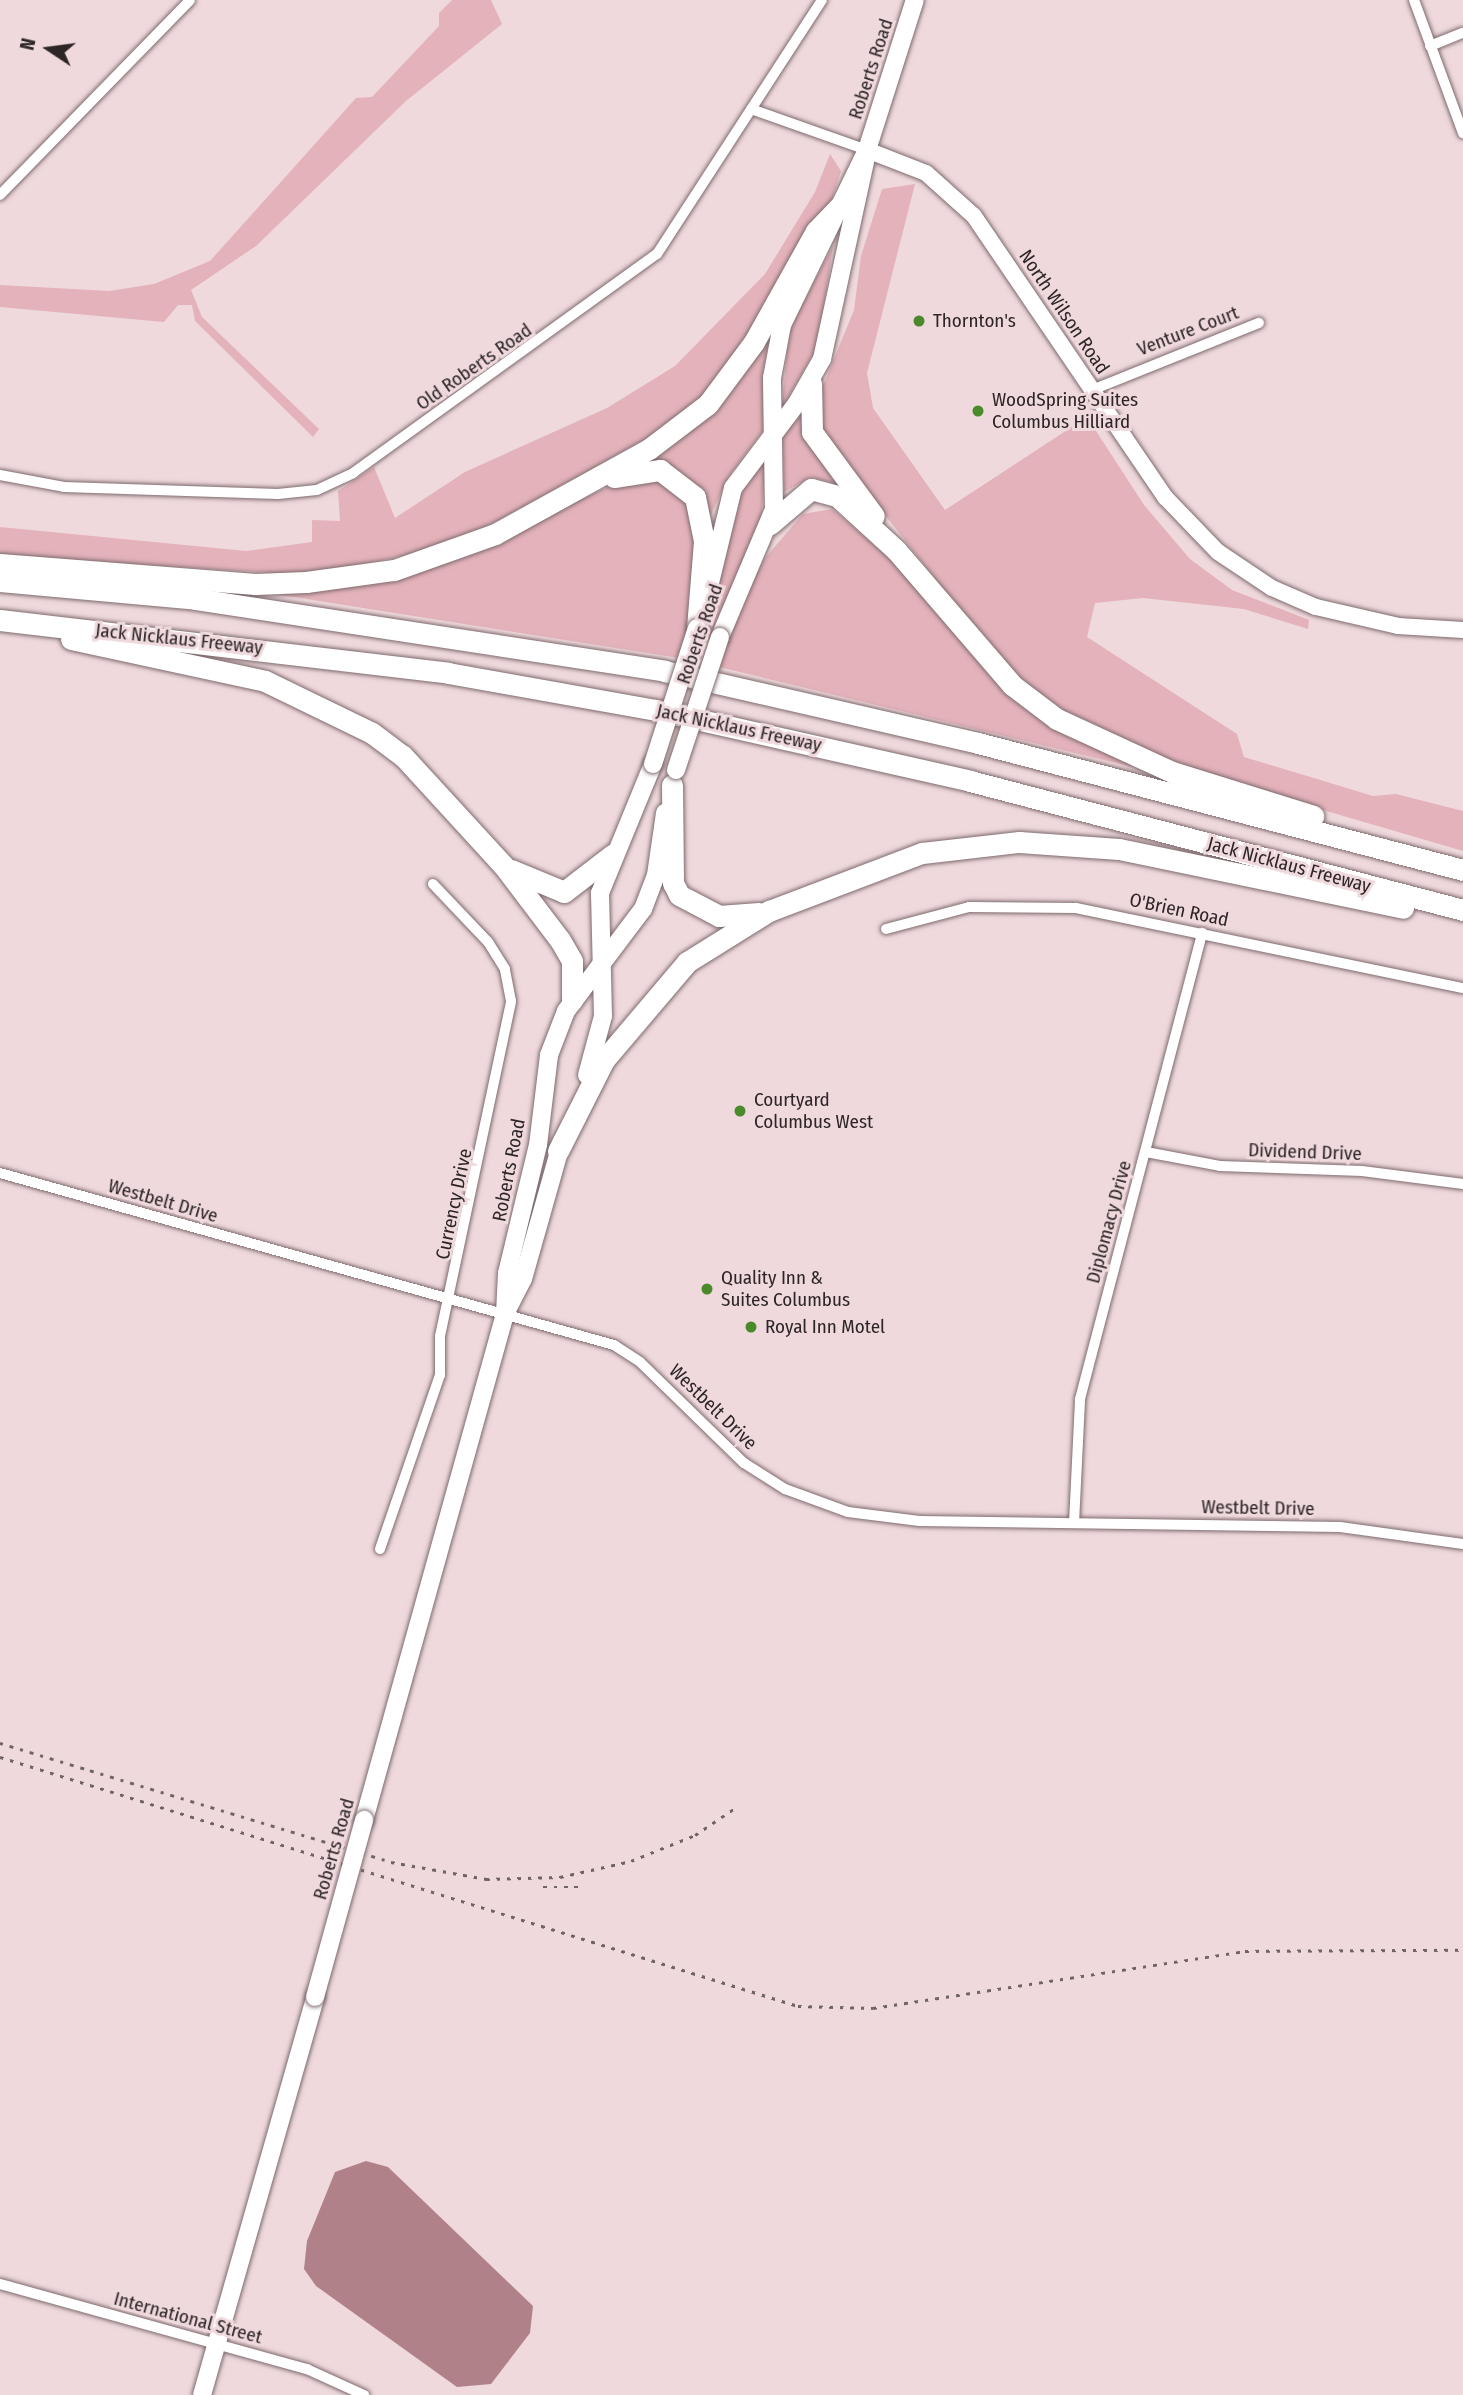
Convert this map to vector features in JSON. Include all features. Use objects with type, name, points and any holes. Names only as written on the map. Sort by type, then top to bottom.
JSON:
[{"type":"highway","points":[[0,564],[256,584],[347,579],[463,547],[579,488],[671,434],[721,391],[816,231],[842,204]]},
{"type":"highway","points":[[811,383],[812,432],[896,550],[1012,685],[1057,719],[1172,772],[1463,863]]},
{"type":"highway","points":[[579,488],[647,469],[670,474],[690,489],[700,507],[704,541],[697,628]]},
{"type":"highway","points":[[770,524],[804,493],[825,491],[896,550]]},
{"type":"highway","name":"Jack Nicklaus Freeway","points":[[0,581],[196,599],[664,671],[978,743],[1463,870]]},
{"type":"highway","name":"Jack Nicklaus Freeway","points":[[0,620],[434,671],[656,710],[970,781],[1463,910]]},
{"type":"highway","points":[[0,626],[232,671],[303,695],[403,756],[503,865],[572,961],[572,1000]]},
{"type":"highway","points":[[674,778],[671,852],[679,894],[719,916],[769,911]]},
{"type":"highway","points":[[558,1151],[604,1060],[667,979],[769,911],[922,853],[1019,842],[1180,860],[1463,920]]},
{"type":"highway","points":[[503,865],[534,885],[564,892],[612,855]]},
{"type":"main road","name":"Roberts Road","points":[[202,2395],[505,1314],[549,1055],[572,1000],[601,965],[650,892],[674,778],[720,636],[770,524],[778,483],[772,378],[782,325],[867,150],[915,0]]},
{"type":"main road","name":"Roberts Road","points":[[505,1314],[523,1279],[558,1151],[598,1046],[600,893],[612,855],[653,764],[697,628],[724,511],[745,465],[811,383],[864,191],[867,150]]},
{"type":"main road","name":"North Wilson Road","points":[[867,150],[926,173],[974,216],[1173,507],[1250,575],[1342,615],[1463,630]]},
{"type":"street","points":[[0,195],[190,0]]},
{"type":"street","name":"Old Roberts Road","points":[[0,475],[64,487],[278,494],[317,490],[353,472],[657,254],[822,0]]},
{"type":"street","points":[[1414,0],[1463,133]]},
{"type":"street","points":[[1430,46],[1463,33]]},
{"type":"street","name":"North Wilson Road","points":[[751,109],[867,150]]},
{"type":"street","name":"Venture Court","points":[[1092,390],[1259,323]]},
{"type":"street","name":"Currency Drive","points":[[380,1549],[436,1393],[450,1299],[511,1001],[505,969],[488,942],[433,884]]},
{"type":"street","name":"O'Brien Road","points":[[886,929],[969,907],[1076,908],[1463,988]]},
{"type":"street","name":"Diplomacy Drive","points":[[1074,1522],[1080,1399],[1202,933]]},
{"type":"street","name":"Dividend Drive","points":[[1146,1152],[1220,1166],[1362,1171],[1463,1184]]},
{"type":"street","name":"Westbelt Drive","points":[[0,1173],[614,1345],[640,1362],[744,1463],[827,1506],[883,1519],[1351,1527],[1463,1544]]},
{"type":"street","name":"International Street","points":[[0,2284],[307,2369],[364,2395]]},
{"type":"shaded area","points":[[452,0],[491,0],[502,24],[406,101],[256,246],[191,290],[202,317],[319,429],[313,437],[195,321],[192,305],[178,305],[164,322],[0,307],[0,285],[109,291],[154,284],[210,261],[356,98],[372,97],[439,26],[439,13]]},
{"type":"shaded area","points":[[830,154],[841,171],[832,199],[718,382],[667,427],[499,520],[437,549],[308,575],[0,556],[0,527],[246,551],[312,542],[312,520],[340,521],[338,491],[374,467],[395,518],[465,472],[607,408],[675,366],[765,274],[815,192]]},
{"type":"shaded area","points":[[915,184],[867,373],[873,408],[945,510],[1087,417],[1144,505],[1190,559],[1232,590],[1309,620],[1308,629],[1244,609],[1143,598],[1095,603],[1087,637],[1237,734],[1244,757],[1373,796],[1396,794],[1463,811],[1463,851],[1214,778],[1086,727],[1025,686],[987,644],[821,434],[820,393],[854,310],[861,256],[882,189]]},
{"type":"shaded area","points":[[833,246],[818,345],[782,408],[789,329]]},
{"type":"shaded area","points":[[771,330],[763,372],[765,428],[728,477],[709,519],[701,493],[681,472],[636,463]]},
{"type":"shaded area","points":[[803,414],[842,485],[811,477],[784,492],[783,433]]},
{"type":"shaded area","points":[[766,455],[761,523],[711,635],[704,635],[735,502]]},
{"type":"shaded area","points":[[628,478],[664,479],[695,514],[693,614],[679,658],[275,594],[521,527]]},
{"type":"shaded area","points":[[832,509],[891,559],[996,680],[1133,767],[719,667],[737,609],[765,558],[803,514]]},
{"type":"shaded area","points":[[366,2161],[388,2167],[533,2306],[530,2333],[491,2384],[457,2387],[316,2286],[304,2269],[307,2241],[335,2172]]},
{"type":"railway","points":[[0,1743],[391,1862],[486,1879],[560,1877],[631,1861],[695,1835],[738,1806]]},
{"type":"railway","points":[[0,1757],[798,2006],[873,2008],[1245,1951],[1463,1950]]},
{"type":"railway","points":[[543,1887],[578,1887]]},
{"type":"place","name":"Thornton's","points":[[919,321]]},
{"type":"place","name":"WoodSpring Suites Columbus Hilliard","points":[[978,411]]},
{"type":"place","name":"Courtyard Columbus West","points":[[740,1111]]},
{"type":"place","name":"Quality Inn & Suites Columbus","points":[[707,1289]]},
{"type":"place","name":"Royal Inn Motel","points":[[751,1327]]}]
